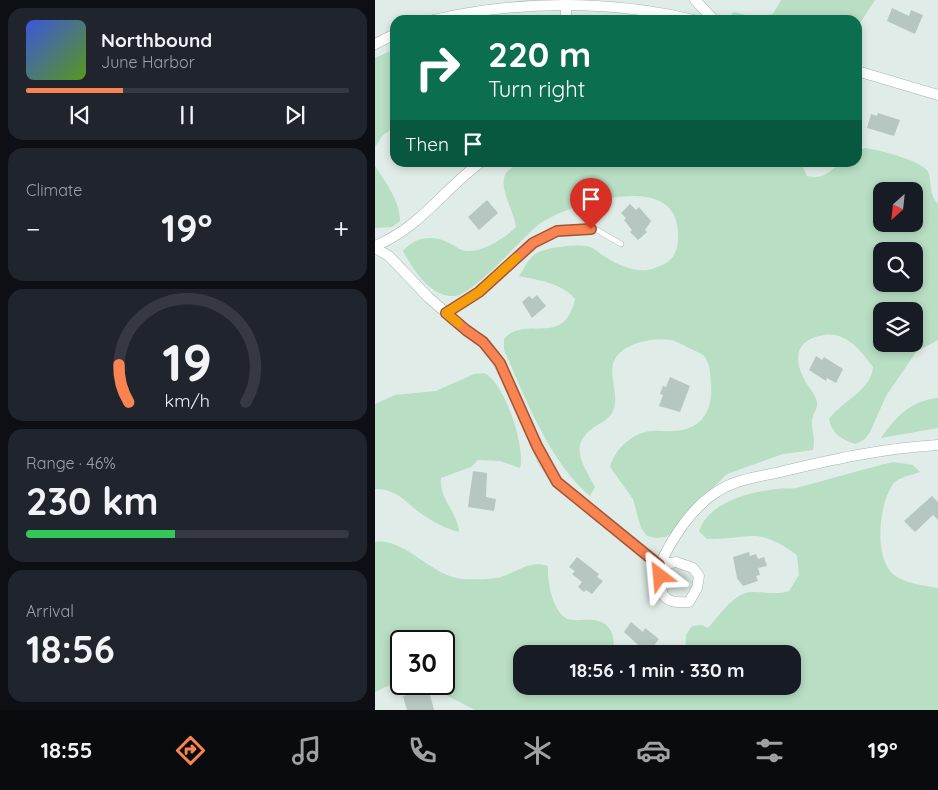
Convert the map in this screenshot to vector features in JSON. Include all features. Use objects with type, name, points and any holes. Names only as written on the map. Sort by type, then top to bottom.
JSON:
[{"type":"street","points":[[695,0],[709,15]]},
{"type":"street","points":[[453,15],[539,2],[566,2],[645,3],[680,15]]},
{"type":"street","points":[[566,2],[566,15]]},
{"type":"street","points":[[375,44],[390,36]]},
{"type":"street","points":[[862,72],[938,95]]},
{"type":"street","points":[[375,247],[394,238],[418,221],[474,167]]},
{"type":"street","points":[[375,247],[389,256],[446,313],[483,342],[500,363],[538,450],[557,482],[659,565],[676,562],[693,568],[699,576],[697,588],[689,602],[674,604],[664,598],[660,588],[659,565],[668,546],[685,521],[716,492],[732,483],[814,464],[911,446],[938,445]]},
{"type":"lane","points":[[446,313],[479,292],[533,243],[549,234],[557,231],[597,230],[621,244]]},
{"type":"green space","points":[[781,0],[875,0],[862,20],[862,15],[769,15],[773,14]]},
{"type":"green space","points":[[734,12],[746,15],[730,15]]},
{"type":"green space","points":[[390,51],[390,130],[383,135],[375,147],[375,58]]},
{"type":"green space","points":[[865,148],[901,157],[926,169],[929,174],[932,194],[938,204],[938,340],[923,348],[923,302],[873,302],[873,352],[916,352],[886,396],[870,432],[865,439],[856,444],[838,436],[829,419],[862,389],[871,375],[873,367],[853,344],[839,336],[824,335],[808,340],[800,349],[798,363],[804,379],[817,402],[812,420],[813,450],[783,454],[727,474],[685,515],[674,531],[666,537],[656,538],[647,536],[641,528],[633,499],[610,467],[620,448],[637,435],[651,431],[683,430],[698,423],[707,411],[711,394],[710,370],[704,356],[678,342],[663,339],[639,342],[619,353],[615,359],[612,371],[615,396],[613,411],[610,416],[589,431],[580,445],[582,461],[595,487],[590,496],[563,466],[551,448],[530,408],[504,350],[504,339],[513,332],[522,329],[553,327],[562,323],[570,314],[575,299],[557,286],[519,276],[534,255],[554,248],[581,245],[593,248],[608,259],[635,270],[648,270],[658,267],[672,257],[676,251],[678,241],[676,219],[664,203],[648,197],[629,196],[587,203],[568,210],[538,225],[485,277],[463,293],[455,296],[438,292],[423,281],[403,251],[407,246],[418,240],[437,238],[463,250],[473,251],[487,247],[506,236],[516,227],[504,189],[505,175],[514,167],[803,167],[807,176],[822,176],[836,167],[862,167],[862,149]]},
{"type":"green space","points":[[375,166],[392,192],[398,206],[400,221],[392,227],[375,228]]},
{"type":"green space","points":[[484,373],[499,388],[512,416],[520,445],[520,468],[500,461],[478,460],[471,467],[441,478],[443,493],[458,525],[459,532],[431,520],[396,494],[383,489],[375,489],[375,404],[395,395],[436,391],[474,374]]},
{"type":"green space","points":[[938,398],[938,428],[881,438],[892,423],[912,406],[929,399]]},
{"type":"green space","points":[[894,462],[913,465],[920,472],[902,478],[893,484],[884,504],[880,531],[883,556],[887,567],[894,575],[909,582],[938,588],[938,710],[475,710],[446,695],[455,695],[455,630],[390,630],[390,685],[375,692],[375,542],[386,542],[407,551],[439,571],[462,579],[497,578],[535,564],[548,566],[550,589],[560,613],[565,618],[572,620],[596,620],[609,628],[614,645],[513,645],[513,695],[801,695],[801,645],[685,645],[686,635],[692,626],[702,625],[708,628],[728,605],[740,596],[753,592],[776,593],[789,591],[799,575],[797,555],[772,540],[753,536],[707,539],[699,531],[704,521],[712,513],[732,500],[766,490],[796,488]]},
{"type":"building","points":[[892,8],[909,16],[911,10],[923,15],[915,34],[887,21]]},
{"type":"building","points":[[878,113],[900,120],[894,136],[867,128],[871,114],[877,116]]},
{"type":"building","points":[[487,200],[498,213],[479,230],[468,217]]},
{"type":"building","points":[[630,204],[636,210],[639,207],[651,221],[645,230],[647,232],[638,240],[630,232],[632,230],[621,213]]},
{"type":"building","points":[[537,295],[546,306],[532,318],[522,302],[529,296],[532,299]]},
{"type":"building","points":[[816,356],[822,360],[824,357],[843,369],[836,383],[827,378],[826,381],[809,370]]},
{"type":"building","points":[[670,377],[690,386],[680,412],[659,406],[663,395],[660,394],[663,386],[666,387]]},
{"type":"building","points":[[473,471],[487,473],[486,497],[496,499],[494,511],[468,507]]},
{"type":"building","points":[[932,496],[938,502],[938,520],[933,515],[915,532],[904,521]]},
{"type":"building","points":[[749,552],[750,556],[756,554],[758,559],[764,557],[767,566],[758,568],[760,575],[756,576],[758,581],[743,586],[737,578],[733,557]]},
{"type":"building","points":[[577,557],[599,574],[597,577],[603,581],[592,594],[586,590],[584,592],[578,587],[582,582],[572,574],[575,571],[569,567]]},
{"type":"building","points":[[631,622],[643,632],[645,628],[659,639],[655,645],[638,645],[624,632]]},
{"type":"building","points":[[430,695],[434,710],[407,710],[403,696]]},
{"type":"slow traffic","points":[[458,323],[446,313],[479,292],[516,258]]},
{"type":"route","points":[[591,229],[557,231],[533,243],[479,292],[446,313],[483,342],[500,363],[542,458],[557,482],[659,565],[660,576]]}]
